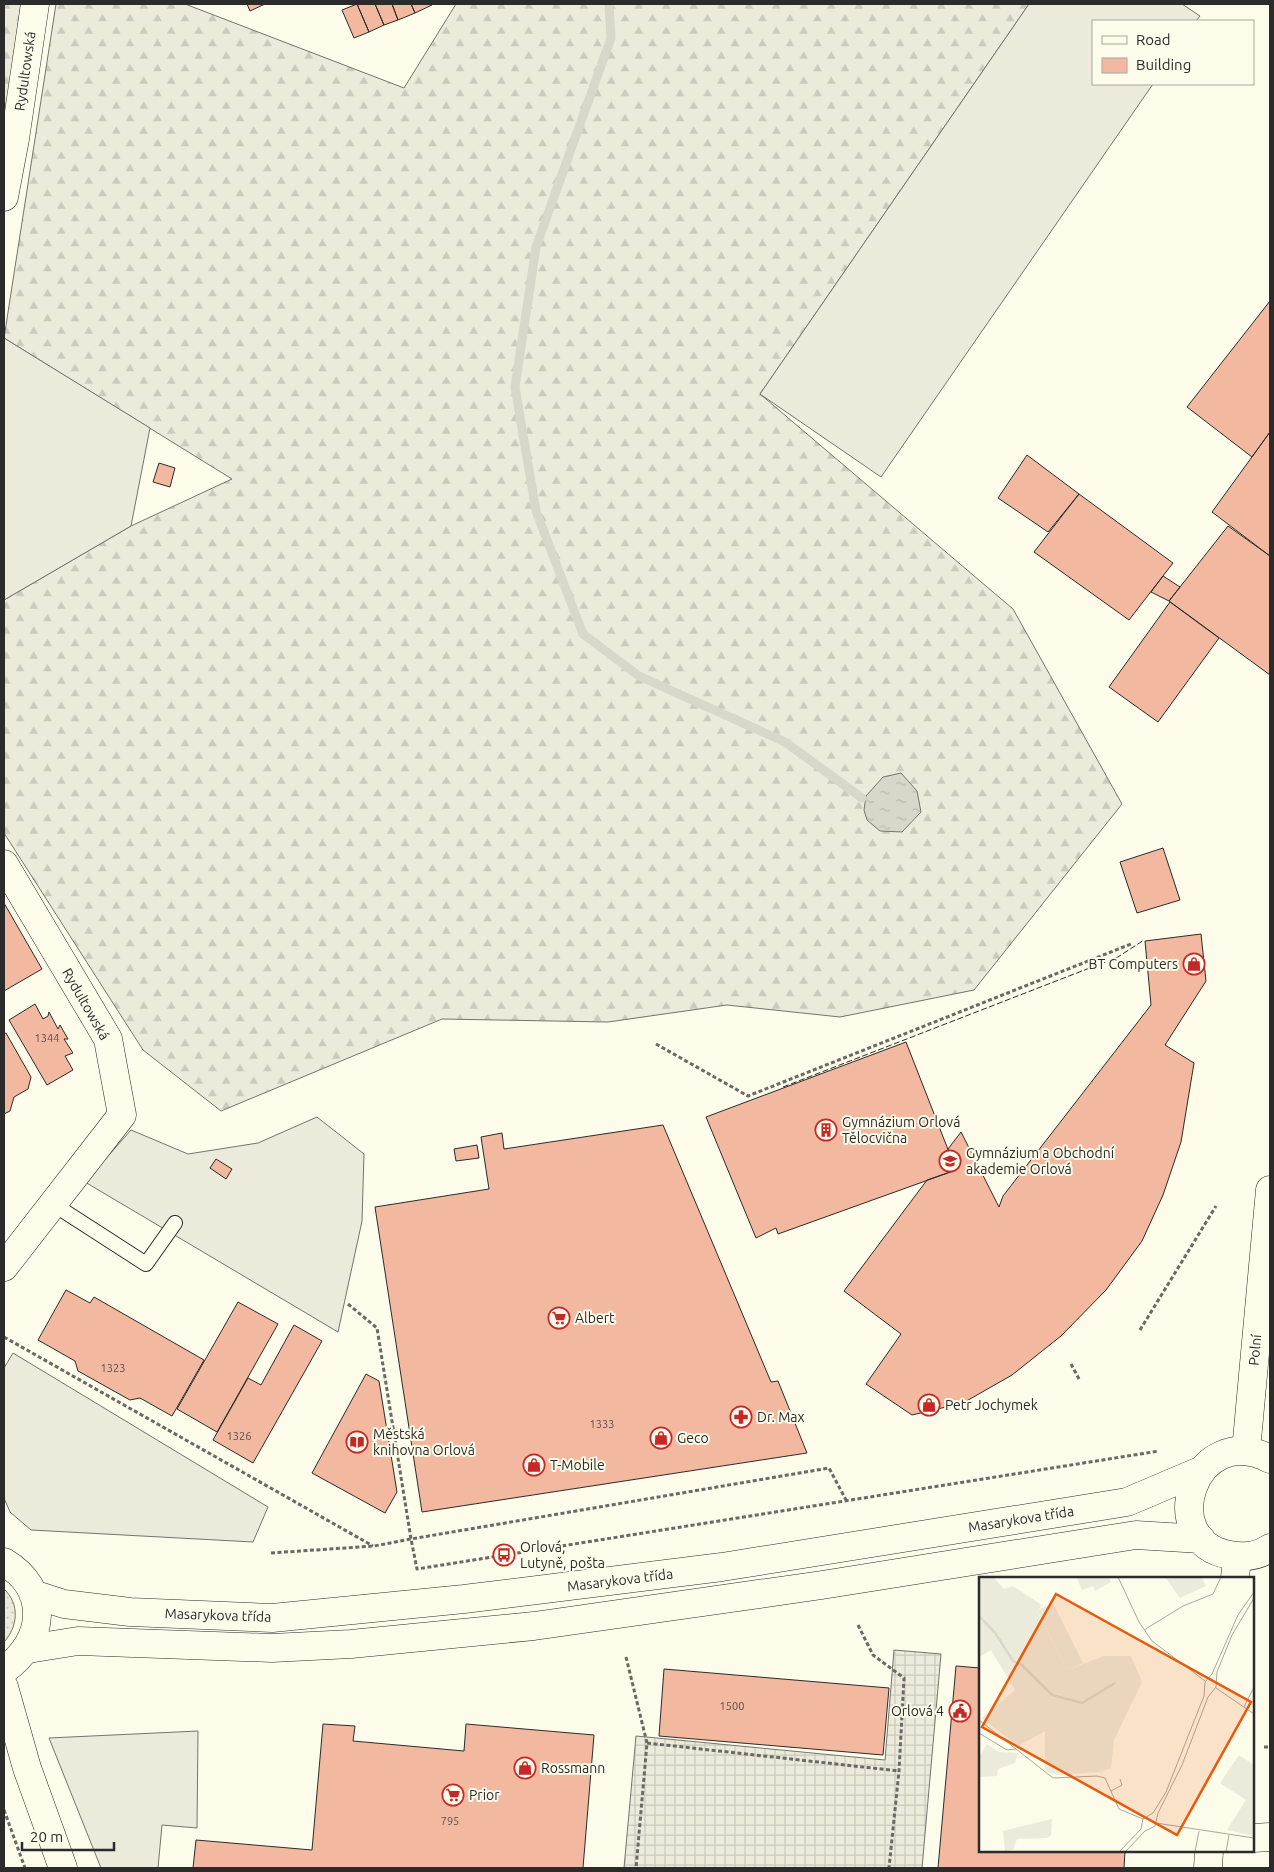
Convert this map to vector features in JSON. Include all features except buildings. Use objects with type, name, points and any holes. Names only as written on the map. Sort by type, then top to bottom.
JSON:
[{"type":"street","name":"Rydultowská","points":[[4,197],[15,139],[35,4]]},
{"type":"street","name":"Rydultowská","points":[[4,864],[108,1039],[122,1115],[4,1267]]},
{"type":"street","name":"Polní","points":[[1258,1455],[1270,1190]]},
{"type":"street","points":[[1258,1455],[1234,1451],[1220,1455],[1200,1471],[1191,1487],[1188,1502],[1189,1516],[1201,1539],[1236,1567],[1270,1548]]},
{"type":"street","name":"Masarykova třída","points":[[33,1594],[64,1604],[130,1612],[272,1618],[464,1599],[722,1567],[1127,1502],[1200,1471]]},
{"type":"street","points":[[28,1649],[78,1641],[272,1648],[351,1644],[534,1626],[822,1585],[1136,1535],[1201,1539]]},
{"type":"street","points":[[4,1562],[20,1574],[33,1594],[37,1621],[28,1649],[4,1670]]},
{"type":"street","points":[[4,1687],[26,1768],[63,1868]]},
{"type":"street","points":[[1254,1838],[1270,1838]]},
{"type":"street","points":[[1208,1868],[1210,1852]]},
{"type":"lane","points":[[53,1204],[146,1264],[175,1223]]},
{"type":"path","points":[[656,1044],[748,1096],[1130,944]]},
{"type":"path","points":[[1140,1330],[1216,1206]]},
{"type":"path","points":[[348,1304],[377,1328],[416,1570],[1159,1451]]},
{"type":"path","points":[[4,1337],[374,1546]]},
{"type":"path","points":[[1071,1364],[1079,1379]]},
{"type":"path","points":[[271,1553],[374,1546],[829,1468],[846,1500]]},
{"type":"path","points":[[858,1625],[873,1655],[904,1678],[899,1771],[889,1868]]},
{"type":"path","points":[[626,1657],[647,1742],[636,1868]]},
{"type":"path","points":[[647,1742],[899,1771]]},
{"type":"path","points":[[1264,1747],[1270,1747]]},
{"type":"path","points":[[4,1810],[25,1868]]},
{"type":"green space","points":[[4,4],[21,4],[4,129]]},
{"type":"green space","points":[[56,4],[185,4],[404,88],[456,4],[1029,4],[760,394],[1013,609],[1122,804],[974,990],[840,1017],[727,1005],[608,1022],[442,1019],[221,1111],[143,1050],[4,833],[4,600],[131,526],[232,479],[4,338]]},
{"type":"green space","points":[[1029,4],[1182,4],[1200,16],[1197,20],[1092,20],[1092,85],[1152,85],[881,477],[760,394]]},
{"type":"green space","points":[[4,1589],[13,1602],[15,1616],[12,1630],[4,1642]]},
{"type":"shaded area","points":[[4,338],[150,428],[131,526],[4,600]]},
{"type":"shaded area","points":[[317,1117],[364,1154],[362,1221],[338,1332],[85,1182],[131,1130],[188,1154],[258,1143]]},
{"type":"shaded area","points":[[13,1353],[268,1507],[253,1542],[31,1530],[10,1512],[4,1498],[4,1368]]},
{"type":"shaded area","points":[[894,1650],[941,1654],[922,1868],[624,1868],[636,1736],[885,1760]]},
{"type":"shaded area","points":[[198,1731],[197,1828],[162,1825],[158,1868],[101,1868],[49,1738]]},
{"type":"water","points":[[901,773],[917,791],[921,812],[902,832],[880,831],[867,820],[864,810],[866,796],[883,777]]},
{"type":"waterway","points":[[609,4],[611,38],[536,247],[515,387],[536,511],[583,634],[639,676],[785,742],[862,798]]},
{"type":"fence","points":[[783,1087],[1118,957],[1144,940]]},
{"type":"place","name":"BT Computers","points":[[1194,964]]},
{"type":"place","name":"Gymnázium Orlová Tělocvična","points":[[826,1130]]},
{"type":"place","name":"Gymnázium a Obchodní akademie Orlová","points":[[950,1161]]},
{"type":"place","name":"Albert","points":[[559,1318]]},
{"type":"place","name":"Petr Jochymek","points":[[929,1405]]},
{"type":"place","name":"Dr. Max","points":[[741,1417]]},
{"type":"place","name":"Geco","points":[[661,1438]]},
{"type":"place","name":"Městská knihovna Orlová","points":[[357,1442]]},
{"type":"place","name":"T-Mobile","points":[[534,1465]]},
{"type":"place","name":"Orlová, Lutyně, pošta","points":[[504,1555]]},
{"type":"place","name":"Orlová 4","points":[[960,1711]]},
{"type":"place","name":"Rossmann","points":[[525,1768]]},
{"type":"place","name":"Prior","points":[[453,1795]]}]
